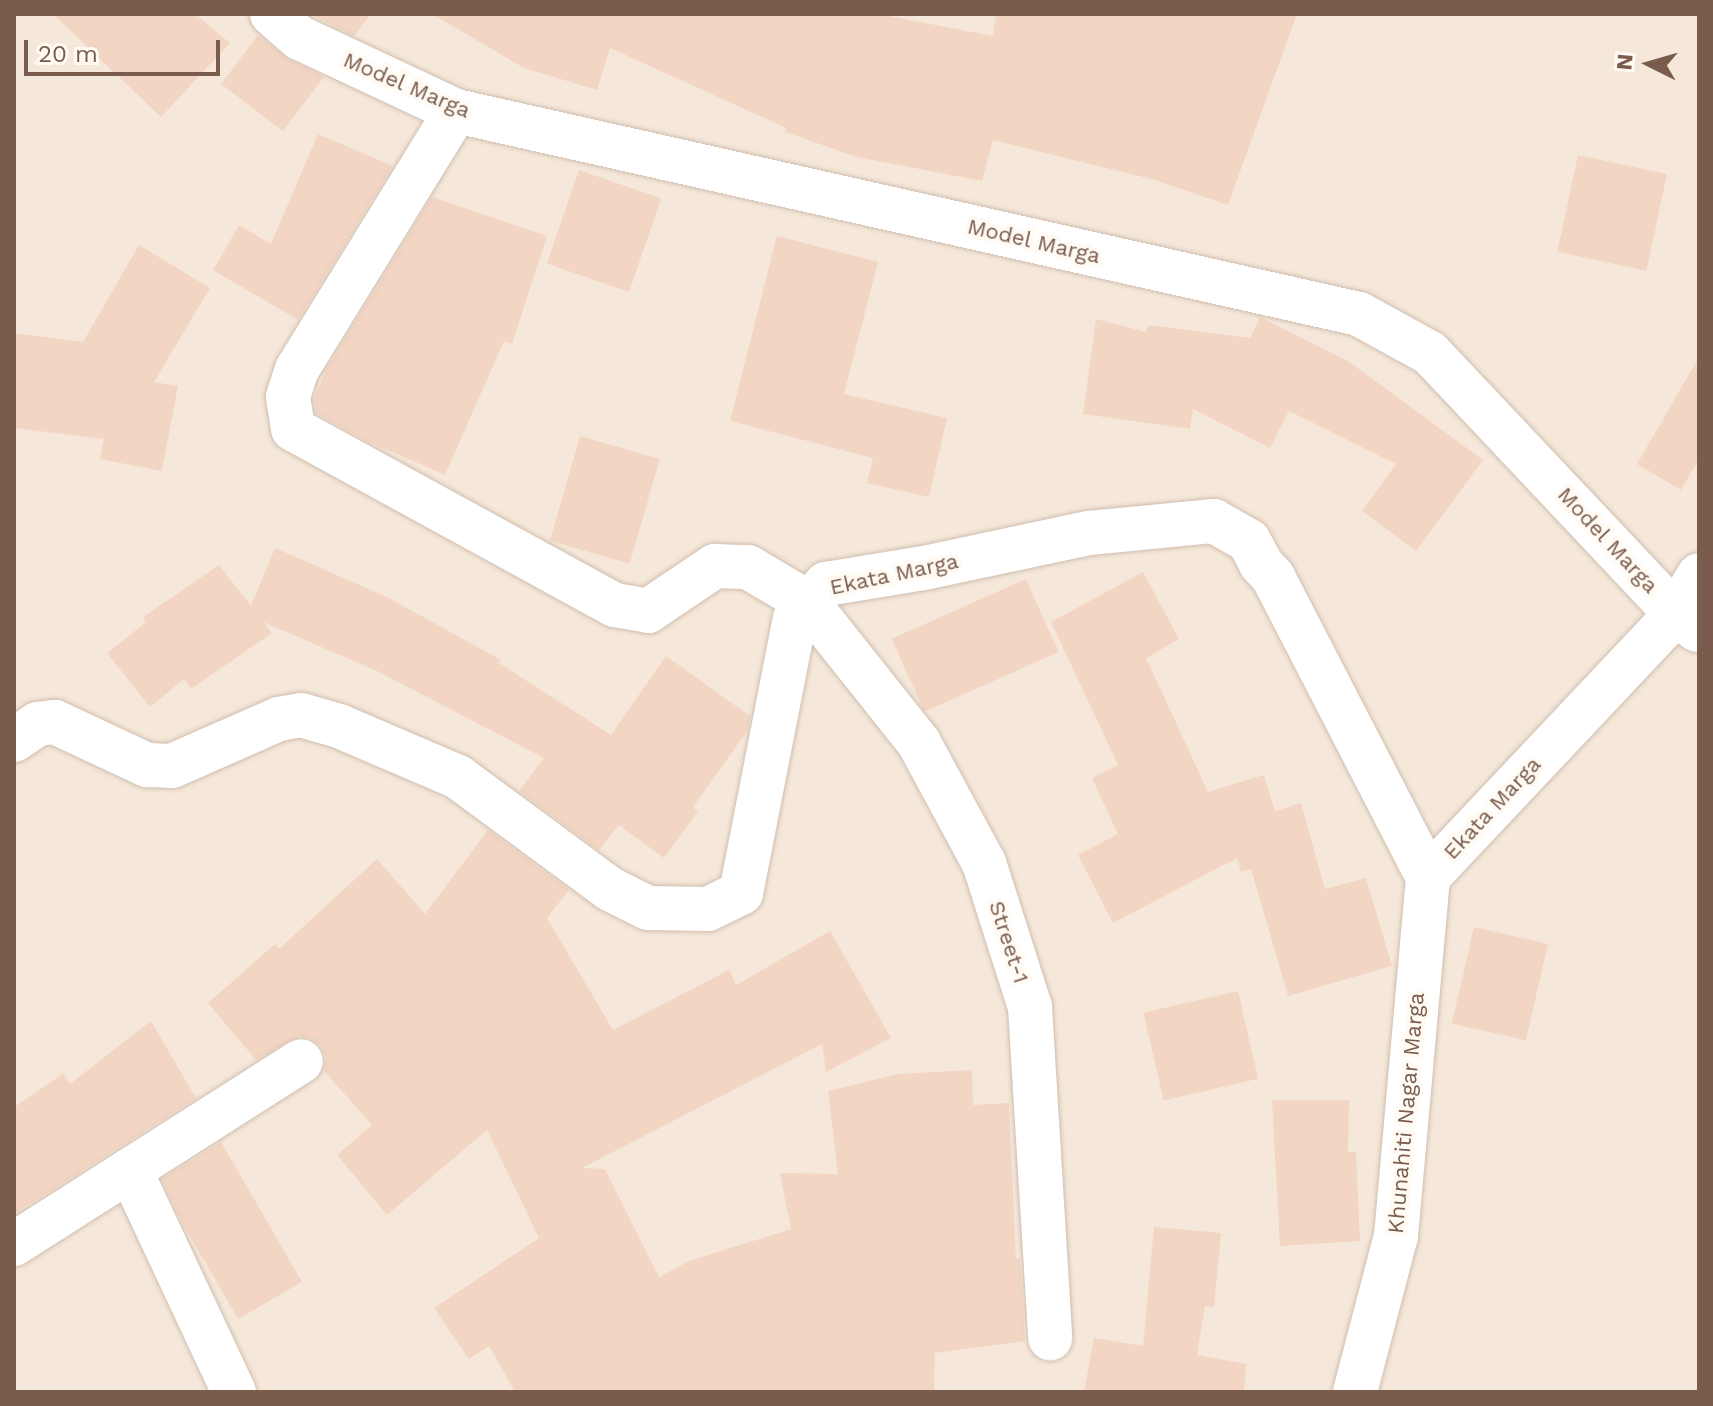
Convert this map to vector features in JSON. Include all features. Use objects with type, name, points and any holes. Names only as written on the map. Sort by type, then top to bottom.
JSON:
[{"type":"street","name":"Model Marga","points":[[272,14],[300,38],[456,111],[1359,314],[1430,353],[1687,623]]},
{"type":"street","points":[[456,111],[297,369],[288,397],[293,429],[615,605],[648,611],[715,566],[748,567],[807,602]]},
{"type":"street","name":"Ekata Marga","points":[[14,740],[38,724],[55,722],[147,765],[172,766],[279,719],[301,715],[339,726],[458,777],[610,889],[635,902],[648,908],[708,909],[741,893],[795,619],[826,584],[924,568],[1089,533],[1214,521],[1249,541],[1261,564],[1273,577],[1428,877],[1687,623],[1699,575]]},
{"type":"street","name":"Street-1","points":[[807,602],[919,743],[984,863],[1030,1007],[1050,1338]]},
{"type":"street","name":"Khunahiti Nagar Marga","points":[[1355,1392],[1396,1236],[1428,877]]},
{"type":"street","points":[[14,1244],[301,1061]]},
{"type":"street","points":[[130,1170],[234,1392]]},
{"type":"shaded area","points":[[14,14],[1699,14],[1699,1392],[14,1392]]},
{"type":"building","points":[[53,14],[195,14],[230,43],[161,117]]},
{"type":"building","points":[[310,14],[371,14],[354,36]]},
{"type":"building","points":[[432,14],[879,14],[993,36],[996,14],[1297,14],[1228,205],[1155,180],[993,140],[982,181],[857,157],[785,132],[786,128],[610,48],[597,90],[524,68]]},
{"type":"building","points":[[258,35],[289,60],[324,77],[283,131],[221,84]]},
{"type":"building","points":[[318,134],[393,166],[298,320],[213,270],[239,225],[271,244]]},
{"type":"building","points":[[1578,155],[1667,174],[1646,271],[1557,252]]},
{"type":"building","points":[[579,170],[661,198],[629,292],[547,264]]},
{"type":"building","points":[[432,197],[547,236],[512,344],[504,341],[445,475],[369,442],[316,413],[314,399],[327,368]]},
{"type":"building","points":[[777,236],[878,262],[844,394],[947,418],[929,497],[867,483],[873,458],[730,421]]},
{"type":"building","points":[[139,245],[210,288],[154,382],[178,386],[162,471],[100,459],[104,439],[14,428],[14,333],[83,342]]},
{"type":"building","points":[[1260,317],[1348,361],[1483,460],[1416,551],[1362,511],[1396,464],[1289,411],[1270,448],[1193,409],[1190,429],[1083,414],[1096,319],[1146,332],[1148,325],[1250,338]]},
{"type":"building","points":[[1699,357],[1699,459],[1681,490],[1637,464]]},
{"type":"building","points":[[580,436],[660,459],[630,564],[550,541]]},
{"type":"building","points":[[275,548],[387,597],[501,660],[499,663],[611,735],[666,656],[750,716],[748,730],[693,807],[698,811],[664,858],[619,825],[599,850],[519,791],[544,758],[377,671],[263,622],[272,633],[191,689],[184,679],[150,707],[107,653],[146,622],[143,617],[219,565],[251,606]]},
{"type":"building","points":[[1143,572],[1179,639],[1146,658],[1208,792],[1264,775],[1275,811],[1301,803],[1325,889],[1366,878],[1392,966],[1288,996],[1251,869],[1241,872],[1237,858],[1113,923],[1078,855],[1118,834],[1092,778],[1118,765],[1051,622]]},
{"type":"building","points":[[1026,579],[1059,652],[924,712],[892,639]]},
{"type":"building","points":[[488,830],[569,890],[547,918],[613,1030],[729,970],[736,985],[830,931],[891,1038],[826,1072],[822,1044],[582,1168],[605,1169],[659,1277],[689,1261],[791,1229],[780,1173],[838,1174],[828,1091],[898,1074],[972,1070],[973,1105],[1009,1103],[1016,1259],[1020,1259],[1025,1341],[935,1353],[934,1392],[515,1392],[489,1346],[469,1359],[434,1308],[539,1238],[487,1130],[387,1215],[337,1155],[372,1125],[324,1071],[326,1059],[322,1047],[312,1039],[299,1036],[256,1060],[208,1003],[275,944],[279,949],[377,859],[425,914]]},
{"type":"building","points":[[1474,927],[1548,944],[1526,1041],[1452,1023]]},
{"type":"building","points":[[1238,991],[1258,1079],[1164,1101],[1143,1013]]},
{"type":"building","points":[[151,1021],[196,1098],[14,1214],[14,1107],[64,1073],[70,1084]]},
{"type":"building","points":[[1272,1100],[1349,1100],[1348,1152],[1356,1152],[1360,1241],[1280,1246]]},
{"type":"building","points":[[221,1142],[302,1282],[238,1319],[183,1224],[162,1179]]},
{"type":"building","points":[[1154,1227],[1221,1233],[1214,1307],[1205,1306],[1197,1355],[1246,1364],[1244,1392],[1084,1392],[1094,1338],[1143,1346]]}]
